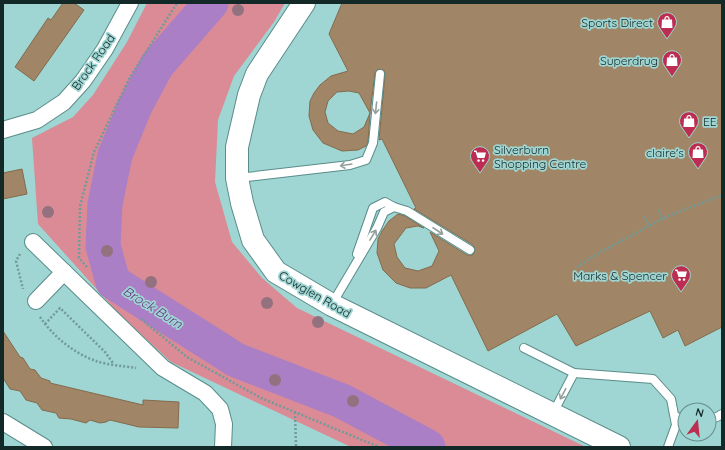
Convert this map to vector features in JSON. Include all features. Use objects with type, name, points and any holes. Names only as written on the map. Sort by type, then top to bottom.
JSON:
[{"type":"street","name":"Brock Road","points":[[3,130],[37,120],[64,102],[83,81],[105,49],[130,3]]},
{"type":"street","name":"Cowglen Road","points":[[304,3],[260,69],[252,88],[237,146],[237,178],[242,203],[253,240],[276,272],[332,305],[619,447]]},
{"type":"street","points":[[33,242],[160,365],[205,393],[220,409],[224,424],[223,447]]},
{"type":"street","points":[[32,302],[64,272]]},
{"type":"street","points":[[3,422],[44,447]]},
{"type":"lane","points":[[237,178],[350,165],[366,160],[373,143],[380,74]]},
{"type":"lane","points":[[332,305],[377,228],[384,212],[394,207],[407,211],[470,250]]},
{"type":"lane","points":[[524,348],[574,373],[652,379],[671,399],[676,425],[668,447]]},
{"type":"lane","points":[[552,414],[574,373]]},
{"type":"path","points":[[89,269],[79,258],[80,206],[94,152],[129,79],[177,3]]},
{"type":"path","points":[[577,267],[602,251],[668,216],[722,195]]},
{"type":"path","points":[[658,210],[662,219]]},
{"type":"path","points":[[644,216],[649,226]]},
{"type":"path","points":[[33,242],[21,252],[16,261],[32,302],[45,324],[72,349],[96,361],[153,370],[160,365]]},
{"type":"path","points":[[45,324],[60,308],[105,352],[113,364]]},
{"type":"path","points":[[138,317],[187,357],[261,398],[379,447]]},
{"type":"path","points":[[295,412],[296,447]]},
{"type":"shaded area","points":[[147,3],[285,3],[274,22],[234,76],[218,120],[215,182],[232,242],[262,278],[297,308],[586,447],[351,447],[171,362],[119,314],[38,224],[32,138],[73,117],[93,95],[127,42]]},
{"type":"building","points":[[63,3],[74,3],[84,10],[34,81],[15,67],[48,18],[51,20]]},
{"type":"building","name":"Silverburn Shopping Centre","points":[[342,3],[722,3],[722,327],[685,346],[678,330],[663,338],[650,311],[576,346],[557,314],[488,351],[451,275],[426,288],[410,288],[396,283],[383,270],[377,253],[378,239],[382,231],[389,221],[398,214],[405,216],[424,228],[418,226],[406,228],[394,244],[397,257],[405,268],[418,271],[432,266],[439,251],[430,232],[467,255],[473,255],[475,250],[473,245],[414,209],[416,208],[382,139],[379,140],[385,75],[384,70],[378,69],[375,73],[368,142],[366,146],[358,150],[342,151],[323,143],[313,130],[309,116],[310,101],[314,93],[320,85],[331,76],[348,71],[329,34]],"holes":[[[349,91],[359,93],[370,113],[364,127],[353,134],[338,131],[328,123],[325,112],[328,101],[337,92]]]},
{"type":"building","points":[[22,169],[27,194],[3,199],[3,173]]},
{"type":"building","points":[[3,331],[20,357],[23,358],[30,369],[35,370],[41,378],[50,381],[50,383],[143,405],[143,400],[179,402],[178,428],[139,427],[110,420],[100,423],[90,420],[86,423],[71,419],[59,418],[56,413],[42,410],[37,403],[26,400],[20,391],[10,389],[3,378]]},
{"type":"waterway","name":"Brock Burn","points":[[211,3],[157,65],[135,106],[115,155],[105,204],[103,246],[113,282],[236,360],[342,401],[428,447]]},
{"type":"place","name":"Sports Direct","points":[[667,39]]},
{"type":"place","name":"Superdrug","points":[[672,77]]},
{"type":"place","name":"EE","points":[[689,138]]},
{"type":"place","name":"claire's","points":[[698,169]]},
{"type":"place","name":"Silverburn Shopping Centre","points":[[480,173]]},
{"type":"place","name":"Marks & Spencer","points":[[681,292]]}]
